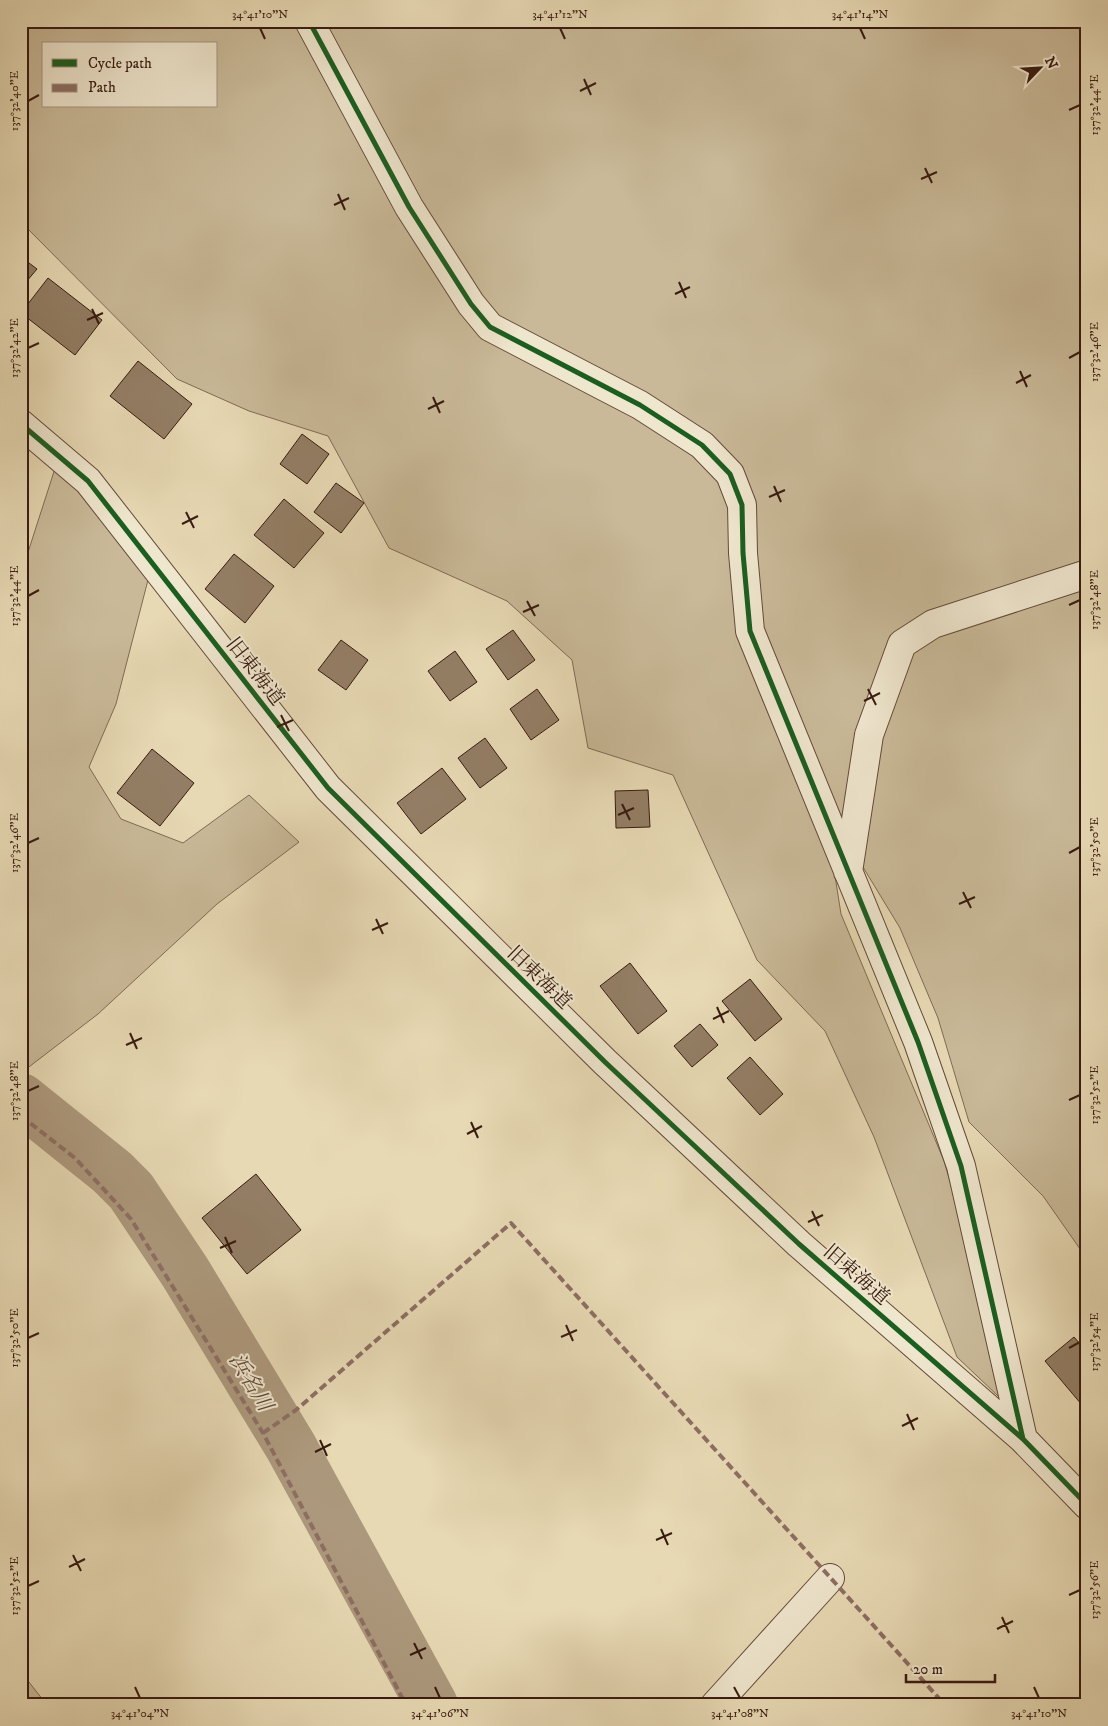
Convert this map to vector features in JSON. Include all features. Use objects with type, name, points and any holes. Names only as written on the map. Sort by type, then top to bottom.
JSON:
[{"type":"street","points":[[308,21],[409,207],[471,304],[490,327],[640,405],[702,445],[730,474],[742,505],[742,553],[750,631],[918,1042],[961,1166],[1024,1439]]},
{"type":"street","name":"旧東海道","points":[[21,424],[88,481],[328,788],[444,904],[691,1142],[799,1244],[1024,1439],[1087,1505]]},
{"type":"street","points":[[848,872],[869,736],[902,644],[933,624],[1087,574]]},
{"type":"street","points":[[715,1705],[830,1578]]},
{"type":"shaded area","points":[[21,21],[1087,21],[1087,1259],[1043,1196],[969,1122],[938,1018],[900,928],[818,793],[739,623],[835,876],[841,914],[944,1161],[1018,1415],[957,1357],[874,1137],[825,1031],[757,960],[673,775],[588,748],[572,660],[507,601],[389,548],[328,436],[249,411],[177,379],[21,222]]},
{"type":"shaded area","points":[[59,456],[148,580],[116,704],[89,767],[121,819],[183,843],[249,795],[299,842],[217,904],[98,1014],[21,1073],[21,574]]},
{"type":"shaded area","points":[[21,1672],[47,1705],[21,1705]]},
{"type":"building","points":[[21,257],[37,269],[21,288]]},
{"type":"building","points":[[48,278],[102,320],[75,355],[21,313]]},
{"type":"building","points":[[138,361],[192,404],[164,439],[110,396]]},
{"type":"building","points":[[302,434],[329,454],[307,484],[280,464]]},
{"type":"building","points":[[336,483],[364,503],[341,533],[314,512]]},
{"type":"building","points":[[284,499],[324,533],[294,568],[254,535]]},
{"type":"building","points":[[234,554],[274,586],[245,623],[205,589]]},
{"type":"building","points":[[513,630],[535,660],[508,680],[486,649]]},
{"type":"building","points":[[341,640],[368,660],[346,690],[318,670]]},
{"type":"building","points":[[455,651],[477,682],[450,701],[428,671]]},
{"type":"building","points":[[537,689],[559,720],[531,740],[510,709]]},
{"type":"building","points":[[485,738],[507,768],[480,788],[458,758]]},
{"type":"building","points":[[152,749],[194,783],[160,826],[117,793]]},
{"type":"building","points":[[442,768],[466,799],[421,834],[397,803]]},
{"type":"building","points":[[648,790],[650,827],[616,828],[615,791]]},
{"type":"building","points":[[630,963],[667,1011],[638,1034],[600,986]]},
{"type":"building","points":[[750,979],[782,1019],[755,1041],[722,1001]]},
{"type":"building","points":[[700,1024],[718,1045],[692,1067],[674,1046]]},
{"type":"building","points":[[750,1057],[783,1094],[760,1115],[727,1078]]},
{"type":"building","points":[[256,1174],[301,1230],[247,1274],[202,1218]]},
{"type":"building","points":[[1074,1337],[1087,1352],[1087,1411],[1045,1361]]},
{"type":"waterway","name":"浜名川","points":[[21,1099],[112,1172],[131,1191],[185,1272],[291,1447],[432,1705]]},
{"type":"marked path","points":[[21,1116],[75,1158],[131,1219],[263,1433],[406,1705]]},
{"type":"marked path","points":[[263,1433],[296,1410],[511,1223],[945,1705]]},
{"type":"cycle path","points":[[309,21],[409,207],[471,304],[490,327],[640,405],[702,445],[730,474],[742,505],[743,553],[750,631],[918,1042],[961,1166],[1023,1439]]},
{"type":"cycle path","points":[[21,424],[88,481],[328,788],[605,1062],[799,1244],[1023,1439],[1087,1505]]}]
